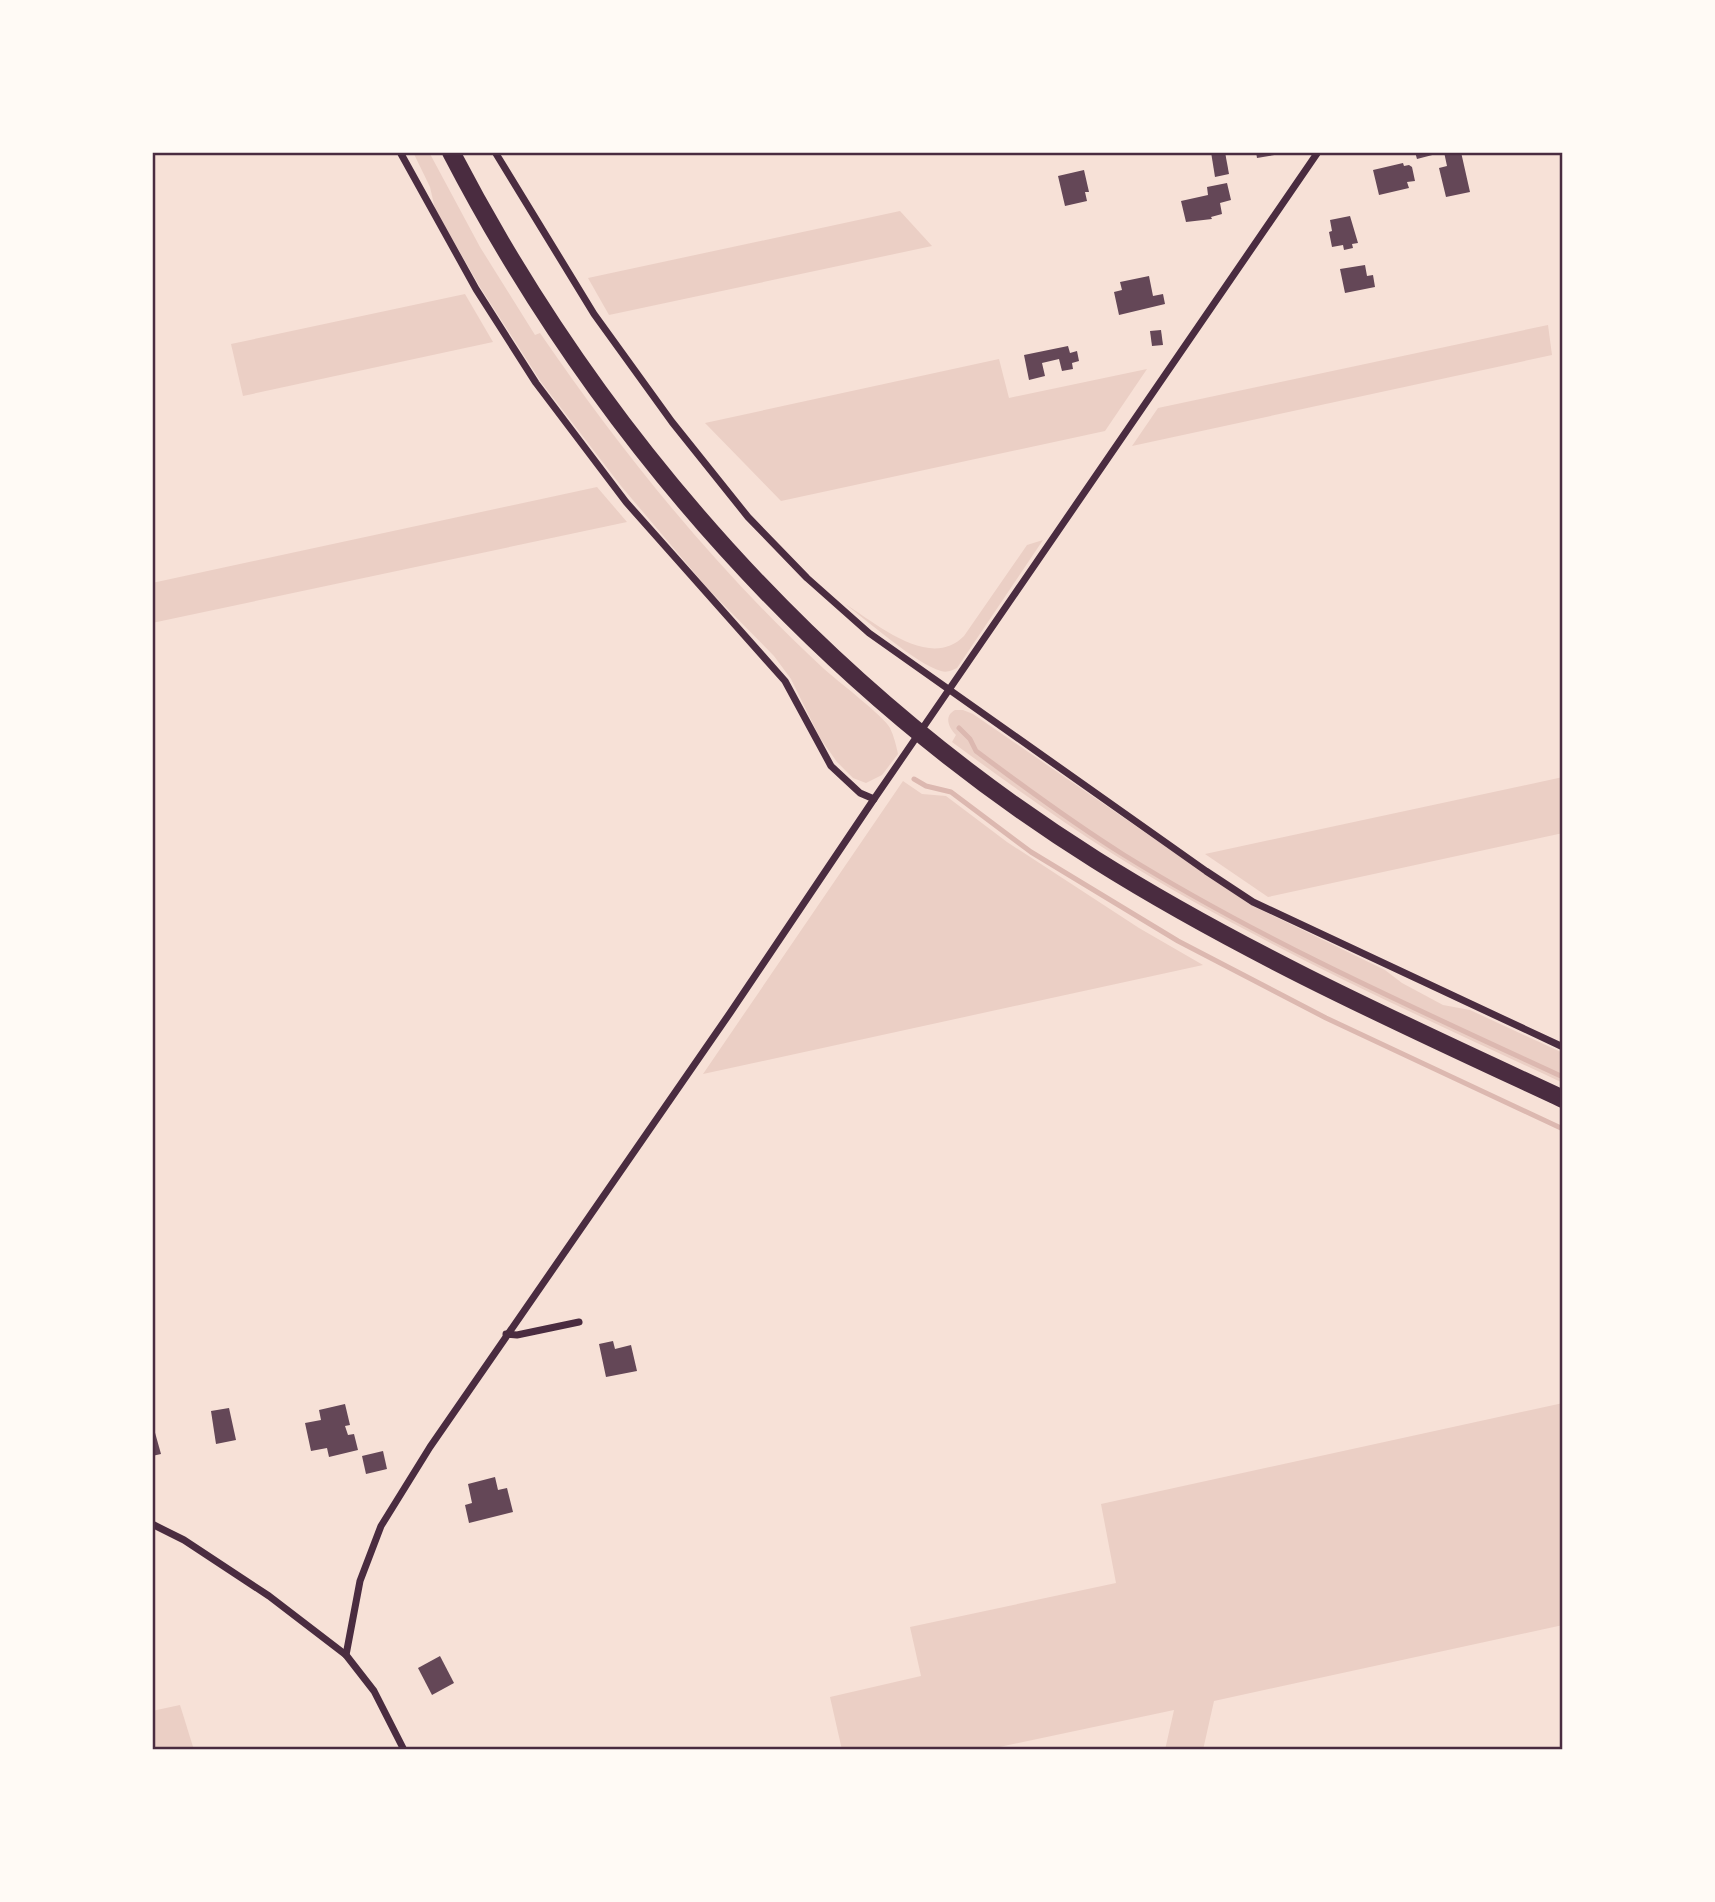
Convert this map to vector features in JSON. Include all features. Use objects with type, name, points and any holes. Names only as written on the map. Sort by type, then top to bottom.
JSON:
[{"type":"main road","points":[[451,152],[536,301],[633,439],[689,507],[775,601],[871,692],[979,779],[1064,839],[1191,916],[1289,969],[1563,1099]]},
{"type":"street","points":[[400,152],[476,289],[536,383],[626,502],[785,681],[831,765],[860,793],[874,799]]},
{"type":"street","points":[[495,152],[594,314],[673,422],[748,517],[839,608],[869,633],[1195,864],[1253,902],[1563,1048]]},
{"type":"street","points":[[346,1655],[360,1581],[381,1527],[430,1447],[1318,152]]},
{"type":"street","points":[[506,1334],[517,1335],[579,1322]]},
{"type":"street","points":[[152,1524],[184,1541],[269,1596],[346,1655],[374,1691],[404,1750]]},
{"type":"shaded area","points":[[413,152],[429,152],[480,247],[535,335],[540,333],[604,422],[672,508],[783,630],[890,728],[898,754],[882,775],[866,783],[853,778],[837,762],[820,738],[791,679],[774,656],[709,590],[621,486],[541,382],[480,287],[435,209],[430,187]]},
{"type":"shaded area","points":[[900,211],[932,246],[609,315],[588,278]]},
{"type":"shaded area","points":[[465,294],[493,342],[243,396],[231,344]]},
{"type":"shaded area","points":[[1548,325],[1552,355],[1132,446],[1158,408]]},
{"type":"shaded area","points":[[999,359],[1009,398],[1147,369],[1105,431],[781,501],[705,423]]},
{"type":"shaded area","points":[[597,487],[627,522],[152,623],[152,583]]},
{"type":"shaded area","points":[[1043,540],[957,668],[950,671],[941,671],[919,660],[845,604],[903,640],[935,648],[950,645],[964,636],[1027,545]]},
{"type":"shaded area","points":[[955,710],[973,714],[1249,904],[1385,970],[1402,983],[1443,1005],[1470,1010],[1563,1053],[1563,1083],[1278,947],[1113,854],[952,742],[956,735],[948,718]]},
{"type":"shaded area","points":[[1563,777],[1563,833],[1268,897],[1205,854]]},
{"type":"shaded area","points":[[903,781],[922,794],[946,796],[1007,842],[1139,928],[1203,965],[703,1074]]},
{"type":"shaded area","points":[[1563,1403],[1563,1625],[1214,1701],[1203,1750],[1165,1750],[1174,1710],[985,1750],[842,1750],[830,1697],[921,1676],[910,1627],[1116,1583],[1101,1504]]},
{"type":"shaded area","points":[[180,1705],[194,1750],[152,1750],[152,1711]]},
{"type":"building","points":[[1211,152],[1225,152],[1229,174],[1215,177]]},
{"type":"building","points":[[1256,152],[1280,152],[1280,154],[1257,158]]},
{"type":"building","points":[[1415,152],[1440,152],[1440,153],[1417,159]]},
{"type":"building","points":[[1444,152],[1461,152],[1470,192],[1446,197],[1439,168],[1447,166]]},
{"type":"building","points":[[1403,163],[1404,166],[1412,167],[1415,181],[1407,182],[1409,188],[1379,195],[1373,170]]},
{"type":"building","points":[[1084,170],[1089,192],[1085,192],[1087,201],[1065,206],[1058,176]]},
{"type":"building","points":[[1227,183],[1231,200],[1220,203],[1222,214],[1211,217],[1212,219],[1186,222],[1181,201],[1208,195],[1207,187]]},
{"type":"building","points":[[1350,216],[1358,243],[1352,244],[1353,248],[1344,250],[1343,245],[1332,247],[1330,220]]},
{"type":"building","points":[[1365,265],[1367,276],[1373,275],[1375,287],[1345,293],[1340,269]]},
{"type":"building","points":[[1149,276],[1153,296],[1163,294],[1165,304],[1119,315],[1114,292],[1122,290],[1120,282]]},
{"type":"building","points":[[1161,330],[1163,345],[1152,346],[1150,331]]},
{"type":"building","points":[[1068,346],[1070,353],[1077,351],[1079,361],[1072,363],[1073,369],[1062,371],[1059,359],[1042,363],[1045,376],[1029,380],[1024,355]]},
{"type":"building","points":[[613,1341],[615,1349],[631,1345],[637,1371],[606,1377],[599,1344]]},
{"type":"building","points":[[345,1404],[350,1425],[345,1426],[348,1435],[354,1434],[358,1450],[329,1457],[327,1448],[311,1451],[305,1423],[321,1420],[319,1410]]},
{"type":"building","points":[[229,1408],[236,1440],[216,1444],[211,1411]]},
{"type":"building","points":[[152,1422],[161,1454],[152,1456]]},
{"type":"building","points":[[383,1451],[387,1469],[366,1474],[362,1456]]},
{"type":"building","points":[[495,1477],[498,1490],[507,1488],[513,1512],[469,1523],[465,1505],[472,1503],[468,1484]]},
{"type":"building","points":[[440,1656],[454,1683],[432,1695],[418,1668]]},
{"type":"waterway","points":[[959,728],[970,739],[976,751],[1067,818],[1177,886],[1285,945],[1563,1077]]},
{"type":"waterway","points":[[914,779],[926,786],[951,792],[1031,852],[1178,941],[1326,1018],[1563,1129]]}]
